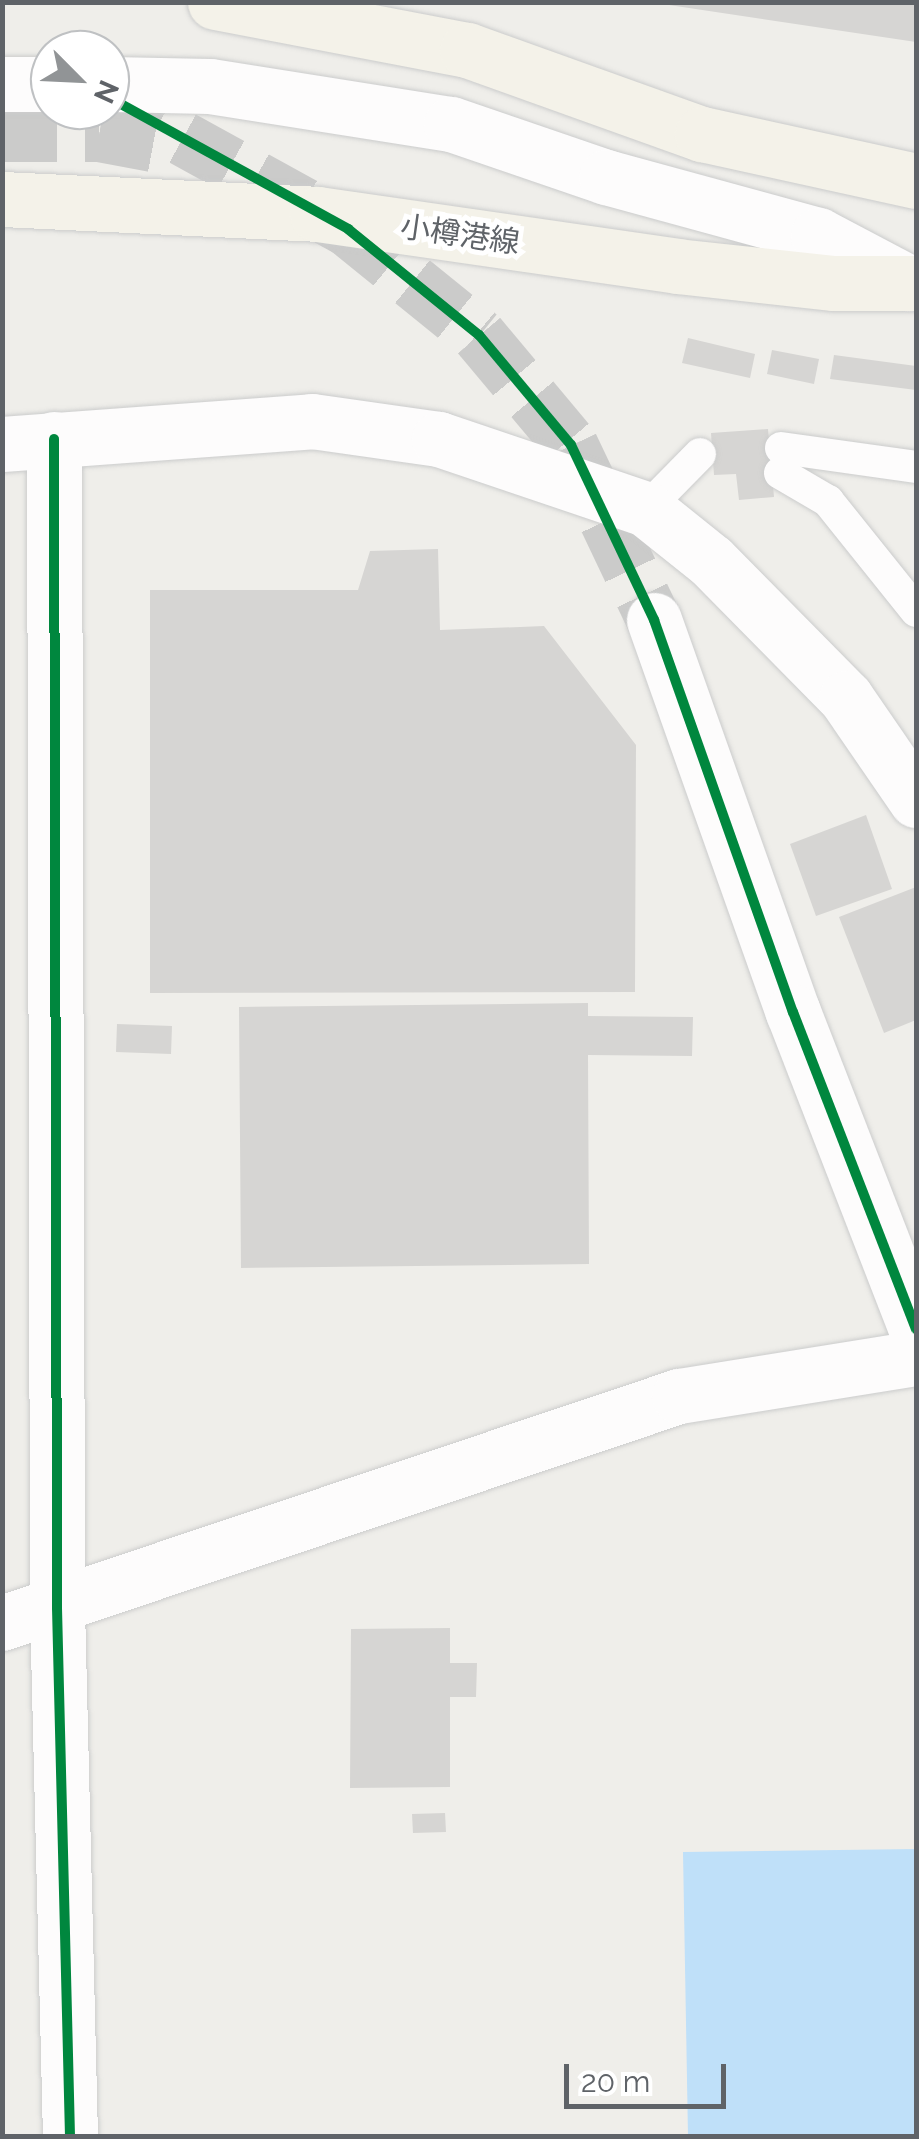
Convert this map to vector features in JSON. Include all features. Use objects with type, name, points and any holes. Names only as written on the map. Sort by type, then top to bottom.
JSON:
[{"type":"main road","points":[[214,2],[467,50],[702,134],[916,182]]},
{"type":"main road","name":"小樽港線","points":[[2,199],[317,214],[677,266],[834,283],[913,283]]},
{"type":"street","points":[[2,84],[30,84]]},
{"type":"street","points":[[130,84],[210,86],[451,124],[606,177],[818,235],[913,283]]},
{"type":"street","points":[[70,2136],[28,442],[312,420],[439,439],[658,516],[846,698],[916,800]]},
{"type":"street","points":[[654,620],[793,1012],[916,1329]]},
{"type":"street","points":[[2,1624],[679,1396],[916,1358]]},
{"type":"lane","points":[[916,467],[781,460],[828,501],[916,611]]},
{"type":"lane","points":[[658,516],[703,465]]},
{"type":"water","points":[[916,1849],[916,2136],[688,2136],[683,1852]]},
{"type":"building","points":[[916,2],[916,42],[669,5]]},
{"type":"building","points":[[688,338],[755,354],[750,378],[682,363]]},
{"type":"building","points":[[772,350],[819,359],[814,384],[767,374]]},
{"type":"building","points":[[834,355],[916,366],[916,390],[830,379]]},
{"type":"building","points":[[768,429],[774,497],[739,500],[736,474],[714,475],[711,433]]},
{"type":"building","points":[[438,549],[440,630],[544,626],[636,745],[635,992],[150,993],[150,590],[358,590],[370,551]]},
{"type":"building","points":[[866,815],[892,889],[816,916],[790,844]]},
{"type":"building","points":[[916,887],[916,1020],[884,1033],[839,917]]},
{"type":"building","points":[[588,1003],[588,1016],[693,1017],[692,1056],[588,1055],[589,1264],[241,1268],[239,1007]]},
{"type":"building","points":[[117,1024],[172,1026],[171,1054],[116,1052]]},
{"type":"building","points":[[450,1628],[450,1663],[477,1663],[476,1697],[450,1697],[450,1787],[350,1788],[351,1629]]},
{"type":"building","points":[[445,1813],[446,1832],[413,1833],[412,1814]]},
{"type":"tunnel","points":[[130,109],[348,229],[479,335],[571,445],[654,620]]},
{"type":"tunnel","points":[[2,134],[99,134],[174,148]]},
{"type":"cycle path","points":[[130,109],[348,229],[479,335],[571,445],[654,620],[793,1012],[916,1329]]},
{"type":"cycle path","points":[[54,439],[57,1608],[70,2136]]}]
